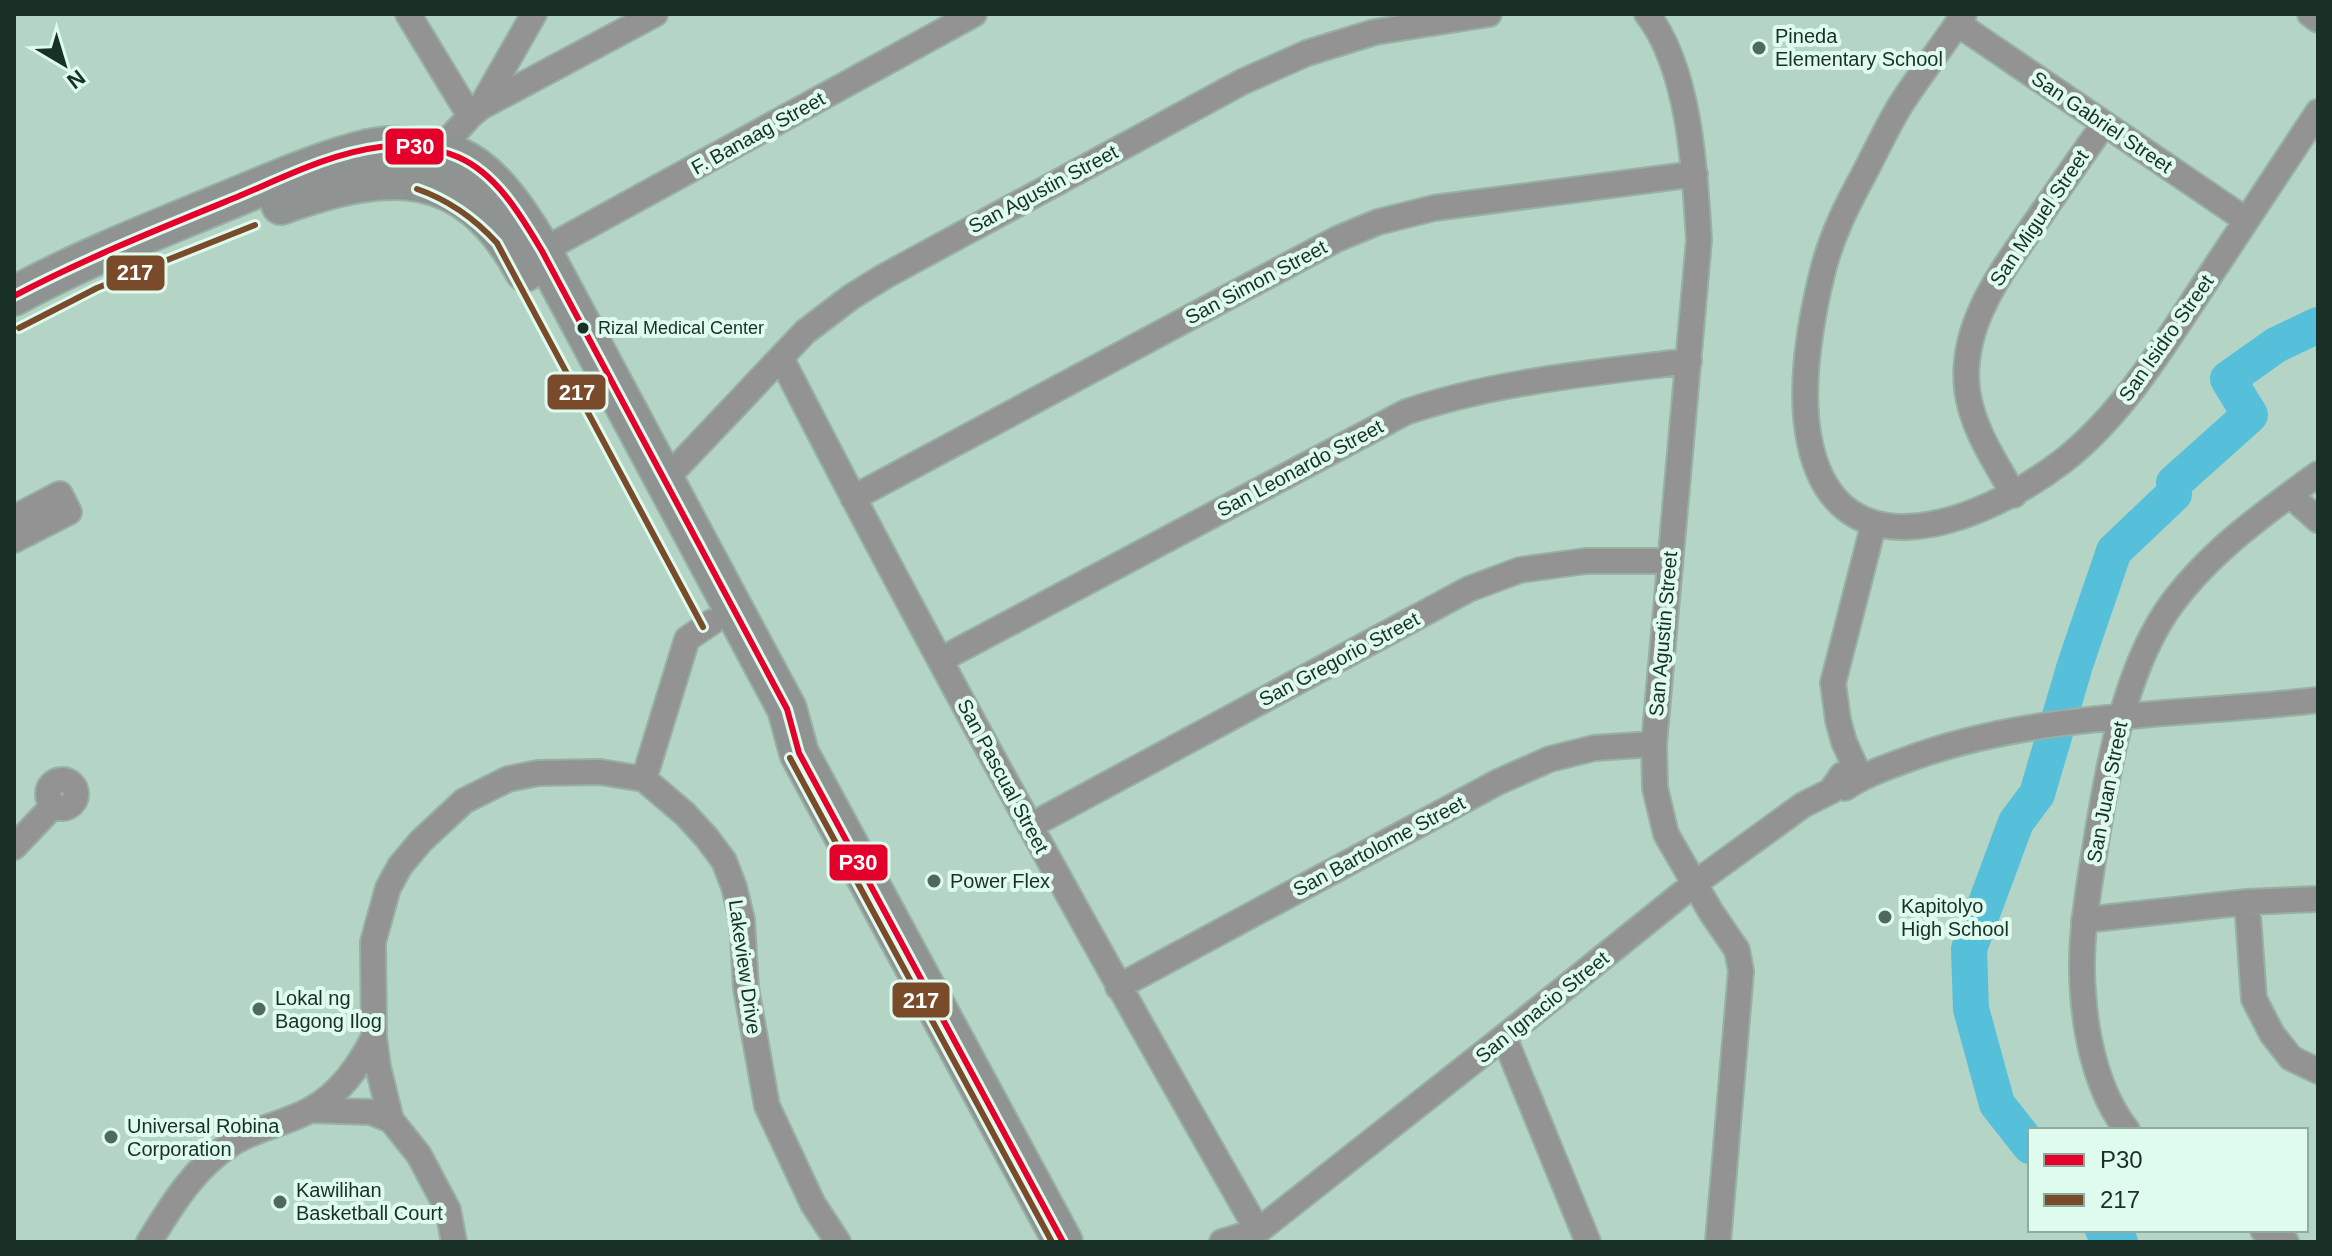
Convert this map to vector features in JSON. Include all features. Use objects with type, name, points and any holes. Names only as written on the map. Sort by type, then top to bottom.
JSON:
[{"type":"main road","points":[[14,296],[133,239],[325,163],[370,149],[405,146],[429,165],[440,186],[487,217],[505,237],[712,622],[769,721],[799,753]]},
{"type":"main road","points":[[14,319],[93,279],[305,197],[429,165],[461,159],[507,198],[542,251],[787,709],[799,753],[1063,1242]]},
{"type":"street","points":[[408,14],[475,112]]},
{"type":"street","points":[[429,165],[475,112],[534,14]]},
{"type":"street","points":[[475,112],[655,14]]},
{"type":"street","name":"F. Banaag Street","points":[[542,251],[974,14]]},
{"type":"street","name":"San Agustin Street","points":[[664,481],[805,332],[885,276],[1242,82],[1307,53],[1375,32],[1489,14]]},
{"type":"street","name":"San Agustin Street","points":[[1647,14],[1662,37],[1682,99],[1695,174],[1699,240],[1654,744],[1655,788],[1666,834],[1737,950],[1741,971],[1718,1242]]},
{"type":"street","points":[[2310,14],[2318,20]]},
{"type":"street","name":"San Gabriel Street","points":[[1961,19],[2104,124],[2246,220]]},
{"type":"street","name":"San Isidro Street","points":[[1961,19],[1901,105],[1840,218],[1824,269],[1806,361],[1808,433],[1823,478],[1846,509],[1860,519],[1874,523],[1895,528],[1926,527],[1959,518],[2014,495],[2063,461],[2099,428],[2148,370],[2318,112]]},
{"type":"street","name":"San Miguel Street","points":[[2014,495],[1979,434],[1973,414],[1967,390],[1972,335],[1994,282],[2104,124]]},
{"type":"street","name":"San Simon Street","points":[[853,498],[1337,239],[1378,222],[1434,208],[1695,174]]},
{"type":"street","name":"San Pascual Street","points":[[781,358],[940,660],[1255,1236]]},
{"type":"street","name":"San Leonardo Street","points":[[940,660],[1406,412],[1454,396],[1523,381],[1689,361]]},
{"type":"street","name":"San Juan Street","points":[[2126,1128],[2103,1087],[2089,1036],[2083,993],[2084,920],[2106,776],[2122,717],[2149,640],[2180,593],[2229,543],[2318,474]]},
{"type":"street","points":[[14,518],[60,494],[69,512],[14,540]]},
{"type":"street","points":[[2290,495],[2318,520]]},
{"type":"street","points":[[1858,778],[1838,720],[1833,683],[1874,523]]},
{"type":"street","name":"San Gregorio Street","points":[[1030,826],[1469,589],[1533,568],[1586,561],[1669,561]]},
{"type":"street","points":[[454,1242],[448,1210],[419,1155],[391,1120],[378,1067],[374,1037],[373,942],[388,888],[421,841],[464,801],[508,779],[538,773],[585,772],[644,779],[687,639],[712,622]]},
{"type":"street","name":"San Ignacio Street","points":[[1222,1242],[1255,1236],[1694,884],[1803,805],[1831,790],[1842,775],[1858,778],[1935,749],[2027,729],[2122,717],[2318,700]]},
{"type":"street","name":"San Bartolome Street","points":[[1118,987],[1498,782],[1565,755],[1594,748],[1654,744]]},
{"type":"street","name":"Lakeview Drive","points":[[644,779],[685,814],[724,861],[742,920],[746,988],[767,1106],[813,1204],[838,1242]]},
{"type":"street","points":[[14,847],[54,805]]},
{"type":"street","points":[[2084,920],[2247,902],[2318,899]]},
{"type":"street","points":[[2247,902],[2254,999],[2272,1034],[2291,1058],[2318,1071]]},
{"type":"street","points":[[149,1242],[186,1184],[216,1155],[258,1130],[311,1110],[349,1078],[374,1037]]},
{"type":"street","points":[[1504,1037],[1588,1242]]},
{"type":"street","points":[[311,1110],[371,1112],[391,1120]]},
{"type":"street","points":[[2267,1232],[2286,1242]]},
{"type":"waterway","points":[[2028,1143],[1997,1104],[1971,1009],[1969,949],[2016,822],[2037,794],[2075,665],[2114,551],[2174,494],[2174,483],[2250,415],[2228,379],[2276,345],[2318,325]]},
{"type":"waterway","points":[[2106,1232],[2120,1242]]},
{"type":"transit line","name":"P30","points":[[14,296],[124,244],[307,167],[362,150],[420,147],[458,157],[485,174],[507,197],[542,251],[787,709],[799,753],[1063,1242]]},
{"type":"transit line","name":"217","points":[[417,189],[460,211],[497,243],[703,627]]},
{"type":"transit line","name":"217","points":[[19,328],[97,288],[255,225]]},
{"type":"transit line","name":"217","points":[[790,758],[1052,1242]]},
{"type":"place","name":"Pineda Elementary School","points":[[1759,48]]},
{"type":"place","name":"Rizal Medical Center","points":[[583,328]]},
{"type":"place","name":"Power Flex","points":[[934,881]]},
{"type":"place","name":"Kapitolyo High School","points":[[1885,917]]},
{"type":"place","name":"Lokal ng Bagong Ilog","points":[[259,1009]]},
{"type":"place","name":"Universal Robina Corporation","points":[[111,1137]]},
{"type":"place","name":"Kawilihan Basketball Court","points":[[280,1202]]}]
